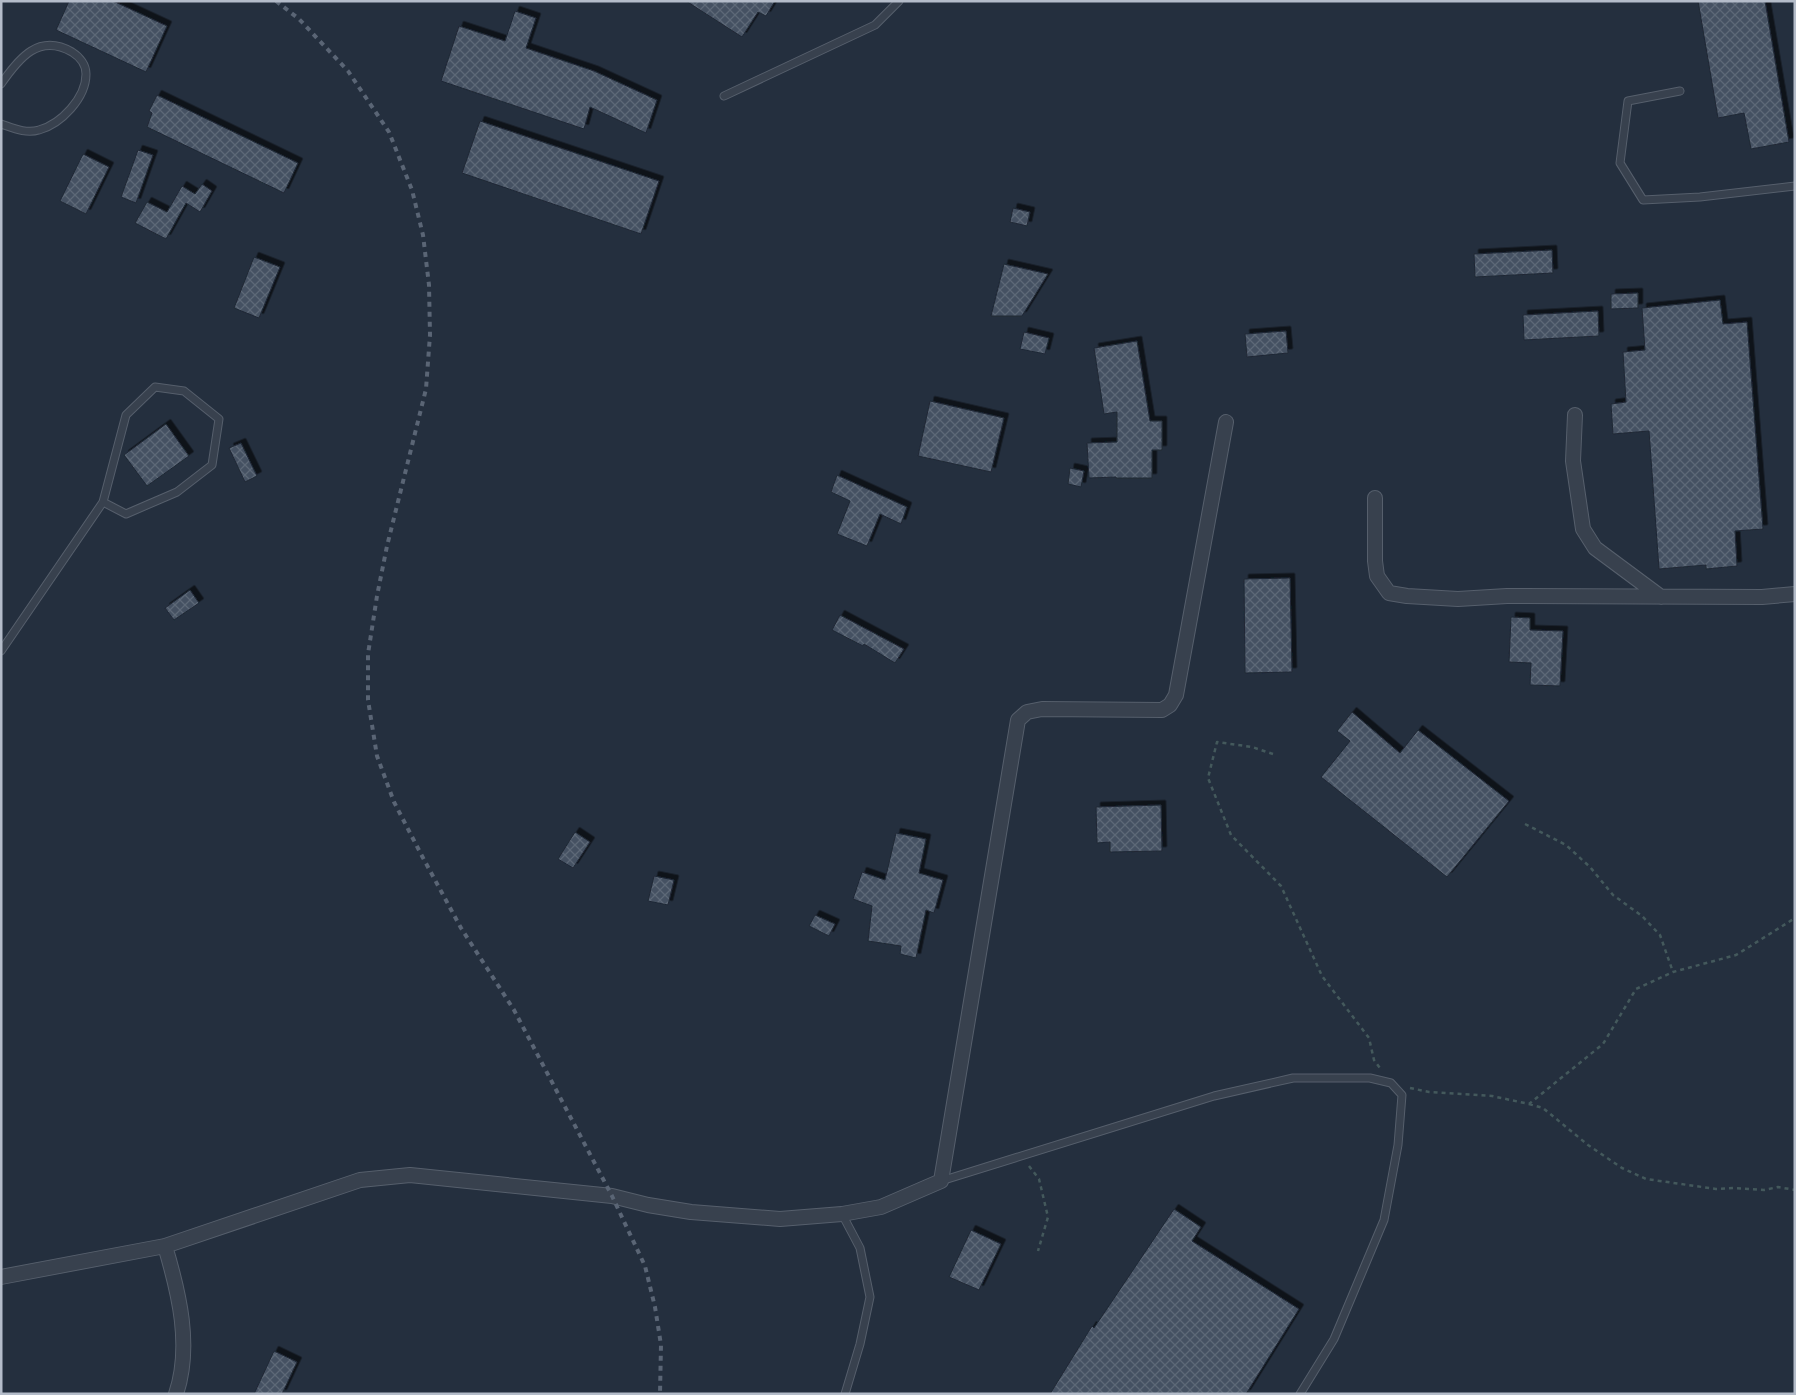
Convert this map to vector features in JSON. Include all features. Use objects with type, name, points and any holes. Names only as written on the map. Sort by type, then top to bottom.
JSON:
[{"type":"street","points":[[1575,416],[1573,461],[1583,529],[1596,548],[1661,597]]},
{"type":"street","points":[[1,1277],[165,1246],[360,1180],[410,1175],[612,1196],[648,1205],[691,1212],[780,1219],[842,1214],[881,1207],[941,1181],[1018,720],[1027,712],[1042,709],[1162,710],[1170,705],[1176,695],[1226,422]]},
{"type":"street","points":[[1375,498],[1375,562],[1377,576],[1389,593],[1407,596],[1458,598],[1507,596],[1762,597],[1795,594]]},
{"type":"street","points":[[165,1246],[175,1280],[184,1339],[181,1379],[176,1394]]},
{"type":"lane","points":[[724,96],[876,25],[899,1]]},
{"type":"lane","points":[[1,84],[13,66],[27,53],[40,46],[52,45],[76,55],[83,63],[86,74],[83,88],[77,100],[68,112],[53,123],[38,130],[23,131],[1,124]]},
{"type":"lane","points":[[1680,91],[1628,101],[1620,163],[1643,200],[1700,197],[1795,186]]},
{"type":"lane","points":[[1,650],[103,502],[126,415],[155,387],[184,391],[219,420],[212,465],[177,492],[126,514],[103,502]]},
{"type":"lane","points":[[941,1181],[1214,1096],[1293,1078],[1370,1078],[1391,1084],[1402,1095],[1398,1145],[1384,1220],[1334,1339],[1300,1394]]},
{"type":"lane","points":[[842,1214],[860,1248],[870,1297],[860,1344],[845,1394]]},
{"type":"path","points":[[1273,754],[1252,747],[1217,742],[1208,778],[1231,835],[1281,886],[1322,976],[1369,1038],[1374,1060],[1391,1084],[1429,1092],[1492,1096],[1543,1108],[1588,1145],[1622,1168],[1646,1179],[1716,1190],[1735,1188],[1764,1190],[1778,1187],[1795,1190]]},
{"type":"path","points":[[1524,824],[1566,845],[1590,867],[1613,895],[1642,916],[1660,936],[1673,972]]},
{"type":"path","points":[[1529,1104],[1603,1044],[1636,989],[1673,972],[1736,955],[1795,918]]},
{"type":"path","points":[[1021,1157],[1039,1179],[1048,1217],[1038,1251]]},
{"type":"building","points":[[69,1],[113,1],[167,26],[146,72],[56,30]]},
{"type":"building","points":[[686,1],[775,1],[766,16],[758,12],[742,37]]},
{"type":"building","points":[[1698,1],[1765,1],[1789,142],[1751,149],[1744,113],[1718,118]]},
{"type":"building","points":[[515,11],[536,18],[526,48],[594,71],[657,100],[646,133],[590,107],[584,129],[441,81],[459,26],[505,41]]},
{"type":"building","points":[[157,95],[298,163],[284,193],[147,127],[152,113],[149,111]]},
{"type":"building","points":[[480,121],[659,181],[641,234],[462,173]]},
{"type":"building","points":[[138,150],[153,155],[136,203],[121,197]]},
{"type":"building","points":[[83,154],[109,167],[86,214],[60,201]]},
{"type":"building","points":[[202,184],[212,191],[200,212],[186,203],[166,239],[135,223],[147,202],[167,212],[182,186],[195,194]]},
{"type":"building","points":[[1013,208],[1030,212],[1027,226],[1010,222]]},
{"type":"building","points":[[1552,250],[1553,273],[1475,277],[1474,254]]},
{"type":"building","points":[[254,257],[280,267],[259,318],[234,308]]},
{"type":"building","points":[[1004,264],[1048,274],[1022,316],[991,316]]},
{"type":"building","points":[[1638,293],[1638,308],[1611,309],[1611,294]]},
{"type":"building","points":[[1720,300],[1723,324],[1747,322],[1763,529],[1735,531],[1737,566],[1706,569],[1706,565],[1659,569],[1649,431],[1613,434],[1611,404],[1626,402],[1623,352],[1645,350],[1642,308]]},
{"type":"building","points":[[1598,311],[1599,336],[1524,340],[1523,315]]},
{"type":"building","points":[[1286,331],[1288,353],[1247,357],[1245,334]]},
{"type":"building","points":[[1024,332],[1049,338],[1045,354],[1020,349]]},
{"type":"building","points":[[1137,341],[1150,421],[1162,421],[1162,450],[1152,450],[1152,478],[1089,478],[1087,443],[1117,442],[1117,412],[1104,414],[1094,348]]},
{"type":"building","points":[[930,401],[1004,418],[991,472],[918,456]]},
{"type":"building","points":[[166,424],[189,456],[147,486],[124,455]]},
{"type":"building","points":[[241,443],[257,476],[245,482],[229,448]]},
{"type":"building","points":[[1070,468],[1084,471],[1081,487],[1068,484]]},
{"type":"building","points":[[837,475],[907,507],[901,524],[880,514],[867,546],[837,534],[850,501],[831,492]]},
{"type":"building","points":[[1290,578],[1292,672],[1245,673],[1244,579]]},
{"type":"building","points":[[190,590],[199,603],[174,620],[165,608]]},
{"type":"building","points":[[840,615],[904,649],[895,663],[864,644],[863,646],[832,630]]},
{"type":"building","points":[[1511,617],[1530,618],[1530,630],[1563,631],[1560,686],[1530,685],[1531,663],[1509,662]]},
{"type":"building","points":[[1352,712],[1400,753],[1418,730],[1509,801],[1447,877],[1321,777],[1350,741],[1337,731]]},
{"type":"building","points":[[1161,805],[1162,851],[1110,852],[1110,842],[1097,843],[1096,807]]},
{"type":"building","points":[[575,832],[590,842],[573,868],[558,859]]},
{"type":"building","points":[[896,833],[926,839],[919,873],[943,880],[934,913],[926,910],[916,958],[900,954],[901,946],[868,941],[872,906],[853,899],[862,872],[885,880]]},
{"type":"building","points":[[654,876],[674,880],[668,905],[648,901]]},
{"type":"building","points":[[815,915],[835,924],[829,936],[809,926]]},
{"type":"building","points":[[1174,1209],[1201,1227],[1192,1241],[1299,1309],[1246,1394],[1050,1394],[1092,1326],[1094,1328]]},
{"type":"building","points":[[971,1230],[1001,1244],[979,1290],[949,1277]]},
{"type":"building","points":[[274,1351],[297,1362],[282,1394],[254,1394]]},
{"type":"railway","points":[[276,1],[299,19],[348,71],[389,132],[412,190],[423,235],[429,285],[430,335],[426,389],[387,546],[368,654],[368,700],[377,756],[394,802],[422,856],[461,928],[514,1010],[612,1196],[645,1266],[655,1307],[661,1345],[660,1394]]}]
